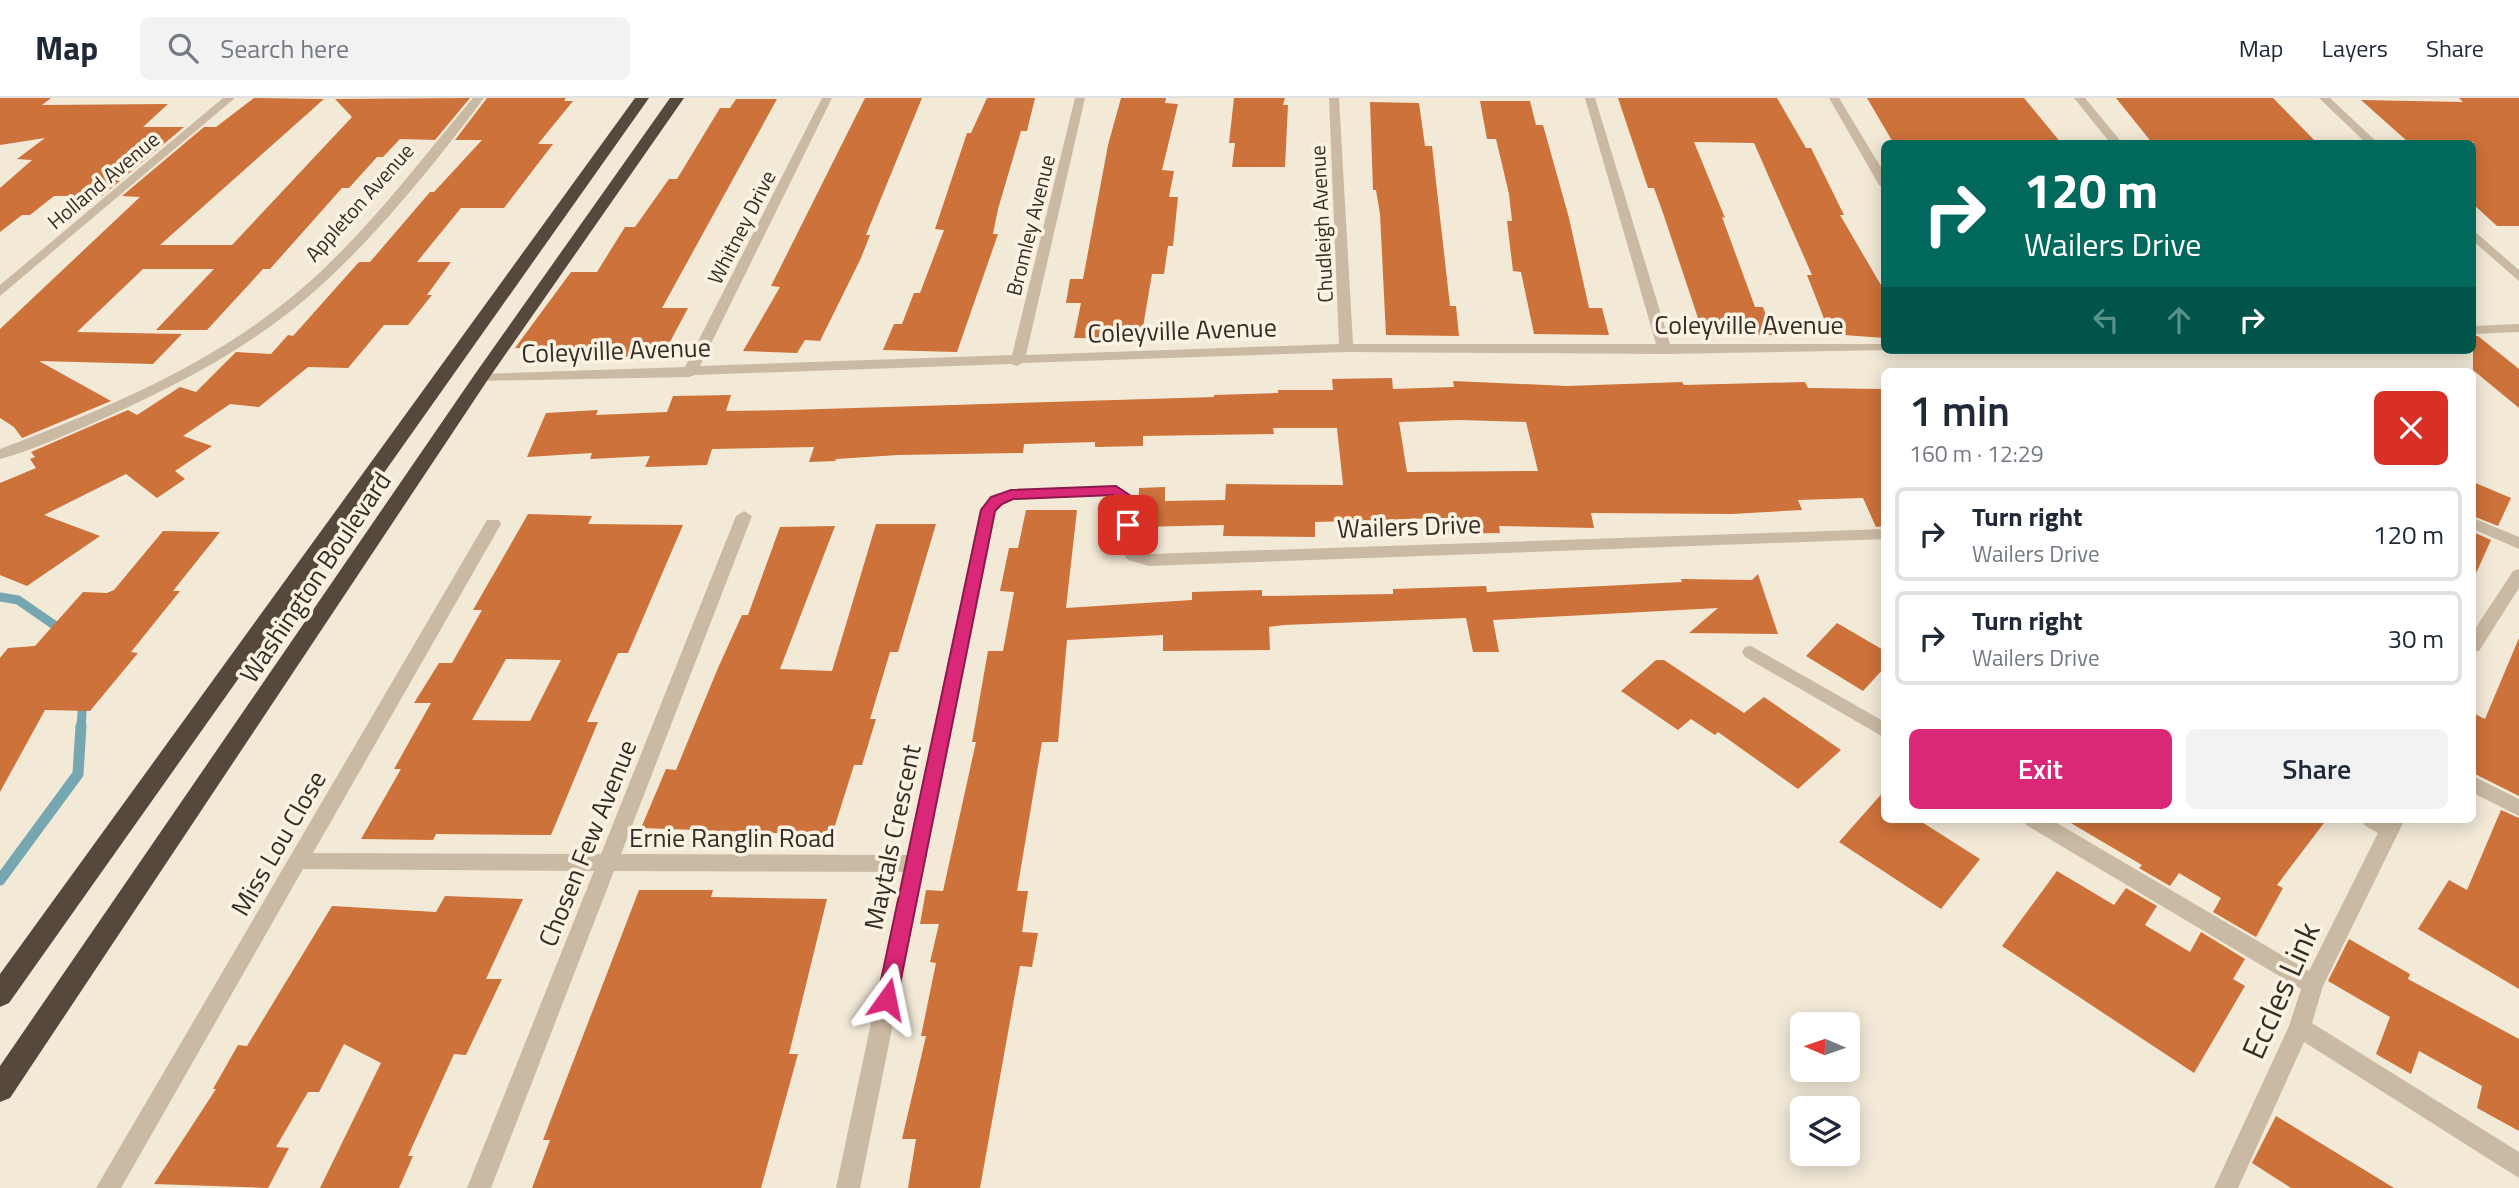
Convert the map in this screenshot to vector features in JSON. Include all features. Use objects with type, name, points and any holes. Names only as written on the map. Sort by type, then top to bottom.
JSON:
[{"type":"highway","name":"Washington Boulevard","points":[[0,995],[642,98]]},
{"type":"highway","name":"Washington Boulevard","points":[[0,1089],[481,379],[677,98]]},
{"type":"street","name":"Holland Avenue","points":[[0,292],[230,98]]},
{"type":"street","name":"Appleton Avenue","points":[[0,454],[141,398],[212,360],[285,309],[339,260],[479,98]]},
{"type":"street","name":"Whitney Drive","points":[[689,373],[827,98]]},
{"type":"street","name":"Bromley Avenue","points":[[1017,362],[1080,98]]},
{"type":"street","name":"Chudleigh Avenue","points":[[1334,98],[1346,348]]},
{"type":"street","points":[[1590,98],[1665,350]]},
{"type":"street","points":[[1834,98],[1881,179]]},
{"type":"street","points":[[2079,98],[2115,140]]},
{"type":"street","points":[[2324,98],[2370,140]]},
{"type":"street","points":[[2476,237],[2519,277]]},
{"type":"street","points":[[2476,330],[2519,328]]},
{"type":"street","name":"Coleyville Avenue","points":[[481,379],[1017,362],[1346,348],[1881,348]]},
{"type":"street","name":"Wailers Drive","points":[[996,500],[1019,494],[1116,490],[1129,500],[1126,547],[1134,556],[1149,560],[1881,534]]},
{"type":"street","name":"Maytals Crescent","points":[[848,1188],[988,510],[996,500]]},
{"type":"street","name":"Chosen Few Avenue","points":[[479,1188],[744,516]]},
{"type":"street","name":"Miss Lou Close","points":[[108,1188],[493,524]]},
{"type":"street","points":[[2476,524],[2519,543]]},
{"type":"street","points":[[2476,642],[2514,593],[2519,575]]},
{"type":"street","points":[[1751,652],[1881,729]]},
{"type":"street","points":[[2476,786],[2519,808]]},
{"type":"street","points":[[2040,823],[2313,985]]},
{"type":"street","name":"Eccles Link","points":[[2225,1188],[2300,1027],[2313,985],[2393,824]]},
{"type":"street","name":"Ernie Ranglin Road","points":[[297,861],[915,864]]},
{"type":"street","points":[[2300,1027],[2519,1166]]},
{"type":"building","points":[[0,98],[51,98],[42,105],[168,104],[143,127],[184,127],[102,196],[54,196],[30,215],[22,215],[0,232],[0,188],[32,160],[17,159],[45,138],[0,145]]},
{"type":"building","points":[[254,98],[324,99],[160,245],[232,245],[352,117],[335,99],[470,98],[435,140],[400,139],[383,157],[377,157],[349,188],[342,188],[270,269],[263,269],[207,330],[156,330],[214,269],[143,269],[77,332],[182,334],[153,364],[39,361],[111,401],[22,438],[14,427],[0,418],[0,329],[140,197],[122,196],[204,127],[216,127]]},
{"type":"building","points":[[487,98],[566,98],[564,101],[573,101],[538,144],[553,144],[504,208],[461,208],[417,262],[451,262],[427,295],[432,295],[408,325],[384,325],[348,368],[308,367],[259,407],[230,404],[183,436],[212,446],[175,471],[185,479],[157,498],[126,474],[44,515],[100,536],[27,586],[0,575],[0,483],[36,468],[30,459],[35,457],[31,452],[128,410],[137,415],[180,387],[196,392],[236,352],[271,354],[288,335],[293,336],[359,262],[370,262],[430,192],[434,192],[482,140],[455,140]]},
{"type":"building","points":[[865,98],[922,98],[866,235],[870,235],[861,258],[820,341],[805,340],[797,353],[743,351],[780,287],[771,286]]},
{"type":"building","points":[[987,98],[1035,98],[1027,131],[1021,131],[998,209],[993,234],[998,234],[957,352],[883,350],[894,324],[902,324],[914,293],[920,293],[944,230],[935,229],[967,133],[971,133]]},
{"type":"building","points":[[1121,98],[1166,98],[1165,103],[1178,104],[1162,170],[1174,171],[1169,197],[1178,197],[1173,246],[1168,246],[1164,274],[1152,274],[1141,339],[1074,338],[1081,303],[1066,303],[1070,279],[1083,279],[1108,145]]},
{"type":"building","points":[[1234,98],[1285,98],[1283,105],[1288,105],[1285,167],[1232,167],[1235,143],[1229,143]]},
{"type":"building","points":[[1618,98],[1777,98],[1806,148],[1811,148],[1844,215],[1840,215],[1881,285],[1881,338],[1830,334],[1807,275],[1812,275],[1754,143],[1694,142],[1725,218],[1722,217],[1755,307],[1763,307],[1773,335],[1703,333],[1654,188],[1648,188]]},
{"type":"building","points":[[1867,98],[2024,98],[2059,140],[1892,140]]},
{"type":"building","points":[[2116,98],[2273,98],[2314,140],[2150,140]]},
{"type":"building","points":[[2459,98],[2519,98],[2519,226],[2497,226],[2476,207],[2476,140],[2406,140],[2361,100],[2463,102]]},
{"type":"building","points":[[736,99],[777,99],[662,308],[688,308],[662,357],[576,356],[579,350],[515,348],[571,272],[597,272],[625,227],[635,227],[669,179],[677,179],[720,108],[730,108]]},
{"type":"building","points":[[1480,101],[1530,101],[1536,125],[1543,125],[1569,218],[1589,308],[1602,308],[1609,335],[1534,334],[1521,272],[1513,271],[1507,221],[1512,221],[1509,194],[1496,139],[1487,139]]},
{"type":"building","points":[[1370,102],[1419,103],[1425,146],[1432,146],[1450,306],[1456,306],[1459,336],[1386,335],[1380,214],[1376,190],[1373,190]]},
{"type":"building","points":[[2478,336],[2519,369],[2519,408],[2476,372],[2476,368],[2473,368],[2473,354],[2476,354]]},
{"type":"building","points":[[1392,378],[1393,389],[1454,387],[1453,381],[1567,386],[1805,382],[1808,388],[1881,389],[1881,526],[1876,527],[1863,498],[1798,500],[1802,510],[1732,514],[1591,513],[1594,528],[1499,526],[1500,533],[1443,534],[1441,518],[1315,522],[1315,537],[1223,536],[1224,525],[1138,527],[1139,488],[1165,487],[1165,501],[1225,500],[1226,484],[1343,485],[1337,428],[1273,428],[1274,434],[1143,436],[1143,446],[1095,447],[1095,442],[1024,444],[1023,453],[898,455],[809,462],[814,447],[712,449],[707,465],[645,467],[650,456],[590,459],[592,453],[527,457],[546,413],[598,410],[596,415],[667,412],[673,396],[731,395],[726,411],[1214,397],[1278,393],[1278,390],[1333,390],[1332,379]],"holes":[[[1399,422],[1526,422],[1538,471],[1407,472]]]},
{"type":"building","points":[[2476,483],[2511,498],[2498,526],[2476,517]]},
{"type":"building","points":[[1026,510],[1077,510],[1066,608],[1192,600],[1192,592],[1262,590],[1262,596],[1393,594],[1393,589],[1486,586],[1487,592],[1682,582],[1681,579],[1752,580],[1758,574],[1778,634],[1689,633],[1718,608],[1493,620],[1499,652],[1473,652],[1466,618],[1269,627],[1270,650],[1163,651],[1163,635],[1067,640],[1058,742],[1042,742],[1017,891],[1028,891],[1022,932],[1038,933],[1032,967],[1020,966],[980,1188],[908,1188],[916,1139],[902,1139],[926,1036],[921,1036],[936,963],[930,962],[939,924],[920,924],[926,890],[943,891],[976,742],[972,742],[988,651],[1003,651],[1014,592],[1000,591],[1009,548],[1018,548]]},
{"type":"building","points":[[528,514],[592,516],[588,524],[683,525],[628,653],[618,653],[587,722],[598,722],[551,835],[436,834],[433,840],[361,839],[401,769],[394,769],[431,703],[414,703],[439,663],[452,663],[482,610],[473,610]],"holes":[[[506,659],[561,660],[530,721],[472,720]]]},
{"type":"building","points":[[876,524],[936,524],[898,652],[890,652],[870,719],[876,719],[862,765],[854,765],[832,835],[641,828],[666,769],[676,770],[742,615],[748,615],[780,527],[835,526],[780,669],[832,671]]},
{"type":"building","points":[[163,531],[220,532],[173,591],[180,591],[131,652],[138,653],[90,711],[45,710],[0,792],[0,658],[8,648],[35,646],[83,592],[107,593],[114,590]]},
{"type":"building","points":[[2476,533],[2491,540],[2476,573]]},
{"type":"building","points":[[1837,623],[1881,649],[1881,671],[1863,691],[1806,656]]},
{"type":"building","points":[[2519,638],[2519,796],[2476,774],[2476,714],[2485,719]]},
{"type":"building","points":[[1656,660],[1664,660],[1744,713],[1764,697],[1841,750],[1798,789],[1718,732],[1715,735],[1691,719],[1678,730],[1621,691]]},
{"type":"building","points":[[1881,795],[1881,823],[1923,823],[1980,859],[1941,909],[1839,842]]},
{"type":"building","points":[[2501,810],[2519,818],[2519,989],[2418,929],[2449,880],[2467,890]]},
{"type":"building","points":[[2071,823],[2324,823],[2277,885],[2283,888],[2256,937],[2213,912],[2221,898],[2179,873],[2170,886],[2139,868],[2142,865]]},
{"type":"building","points":[[2057,871],[2114,905],[2126,888],[2157,906],[2145,925],[2190,952],[2201,932],[2245,959],[2233,979],[2245,986],[2194,1073],[2002,946]]},
{"type":"building","points":[[639,890],[713,890],[711,897],[827,899],[789,1054],[798,1054],[761,1188],[532,1188],[550,1140],[543,1140]]},
{"type":"building","points":[[445,896],[523,899],[486,979],[502,979],[466,1055],[454,1054],[408,1156],[413,1156],[399,1188],[320,1188],[381,1063],[344,1044],[319,1092],[308,1092],[276,1147],[289,1148],[268,1188],[154,1184],[216,1089],[213,1089],[238,1045],[247,1046],[332,906],[436,912]]},
{"type":"building","points":[[2349,939],[2410,974],[2408,979],[2519,1039],[2519,1131],[2477,1108],[2482,1086],[2419,1051],[2411,1074],[2376,1054],[2390,1017],[2328,981]]},
{"type":"building","points":[[2276,1116],[2394,1188],[2291,1188],[2252,1163]]},
{"type":"waterway","points":[[0,597],[18,600],[63,631]]},
{"type":"waterway","points":[[81,728],[83,697]]},
{"type":"waterway","points":[[0,880],[78,774],[81,726]]},
{"type":"route","points":[[887,999],[988,510],[996,500],[1011,495],[1116,490],[1129,500],[1128,525]]}]
